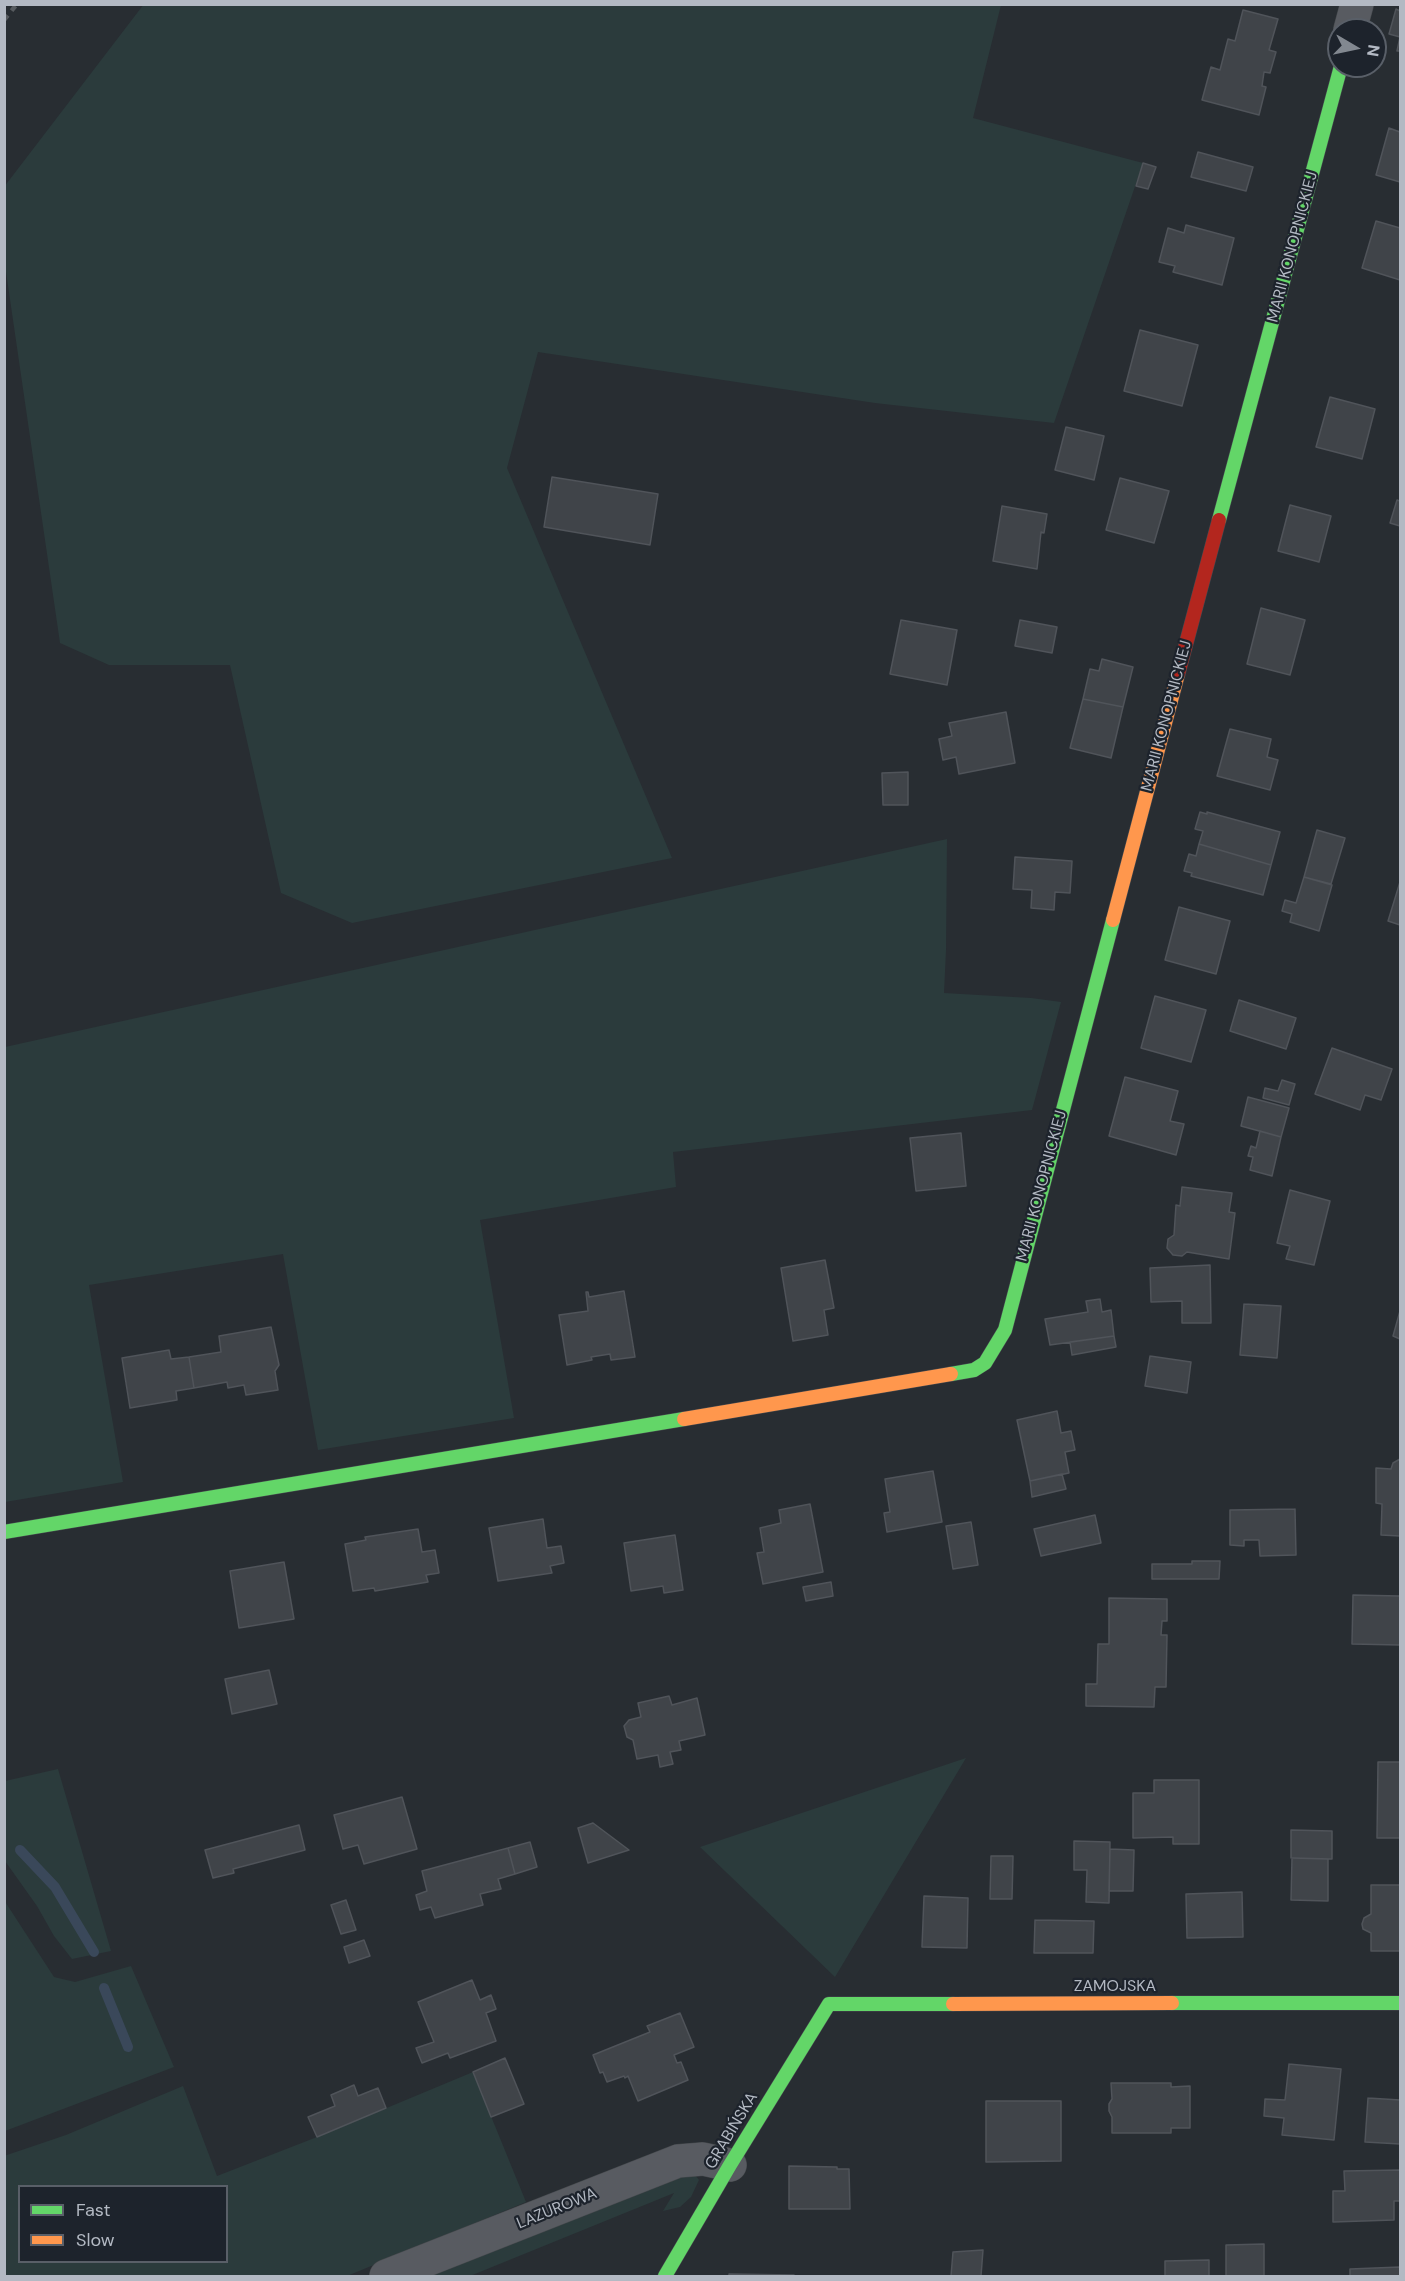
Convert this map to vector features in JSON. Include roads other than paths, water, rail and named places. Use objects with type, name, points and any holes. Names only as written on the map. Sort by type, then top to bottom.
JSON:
[{"type":"street","name":"MARII KONOPNICKIEJ","points":[[4,1532],[954,1374],[974,1370],[986,1363],[1005,1330],[1338,78]]},
{"type":"street","name":"ZAMOJSKA","points":[[829,2004],[1401,2003]]},
{"type":"street","name":"GRABIŃSKA","points":[[665,2277],[730,2164],[829,2004]]},
{"type":"street","name":"LAZUROWA","points":[[386,2277],[678,2161],[703,2159],[730,2164]]},
{"type":"waterway","points":[[20,1850],[55,1887],[94,1952]]},
{"type":"waterway","points":[[104,1988],[128,2047]]},
{"type":"railway","points":[[4,20],[17,4]]}]
